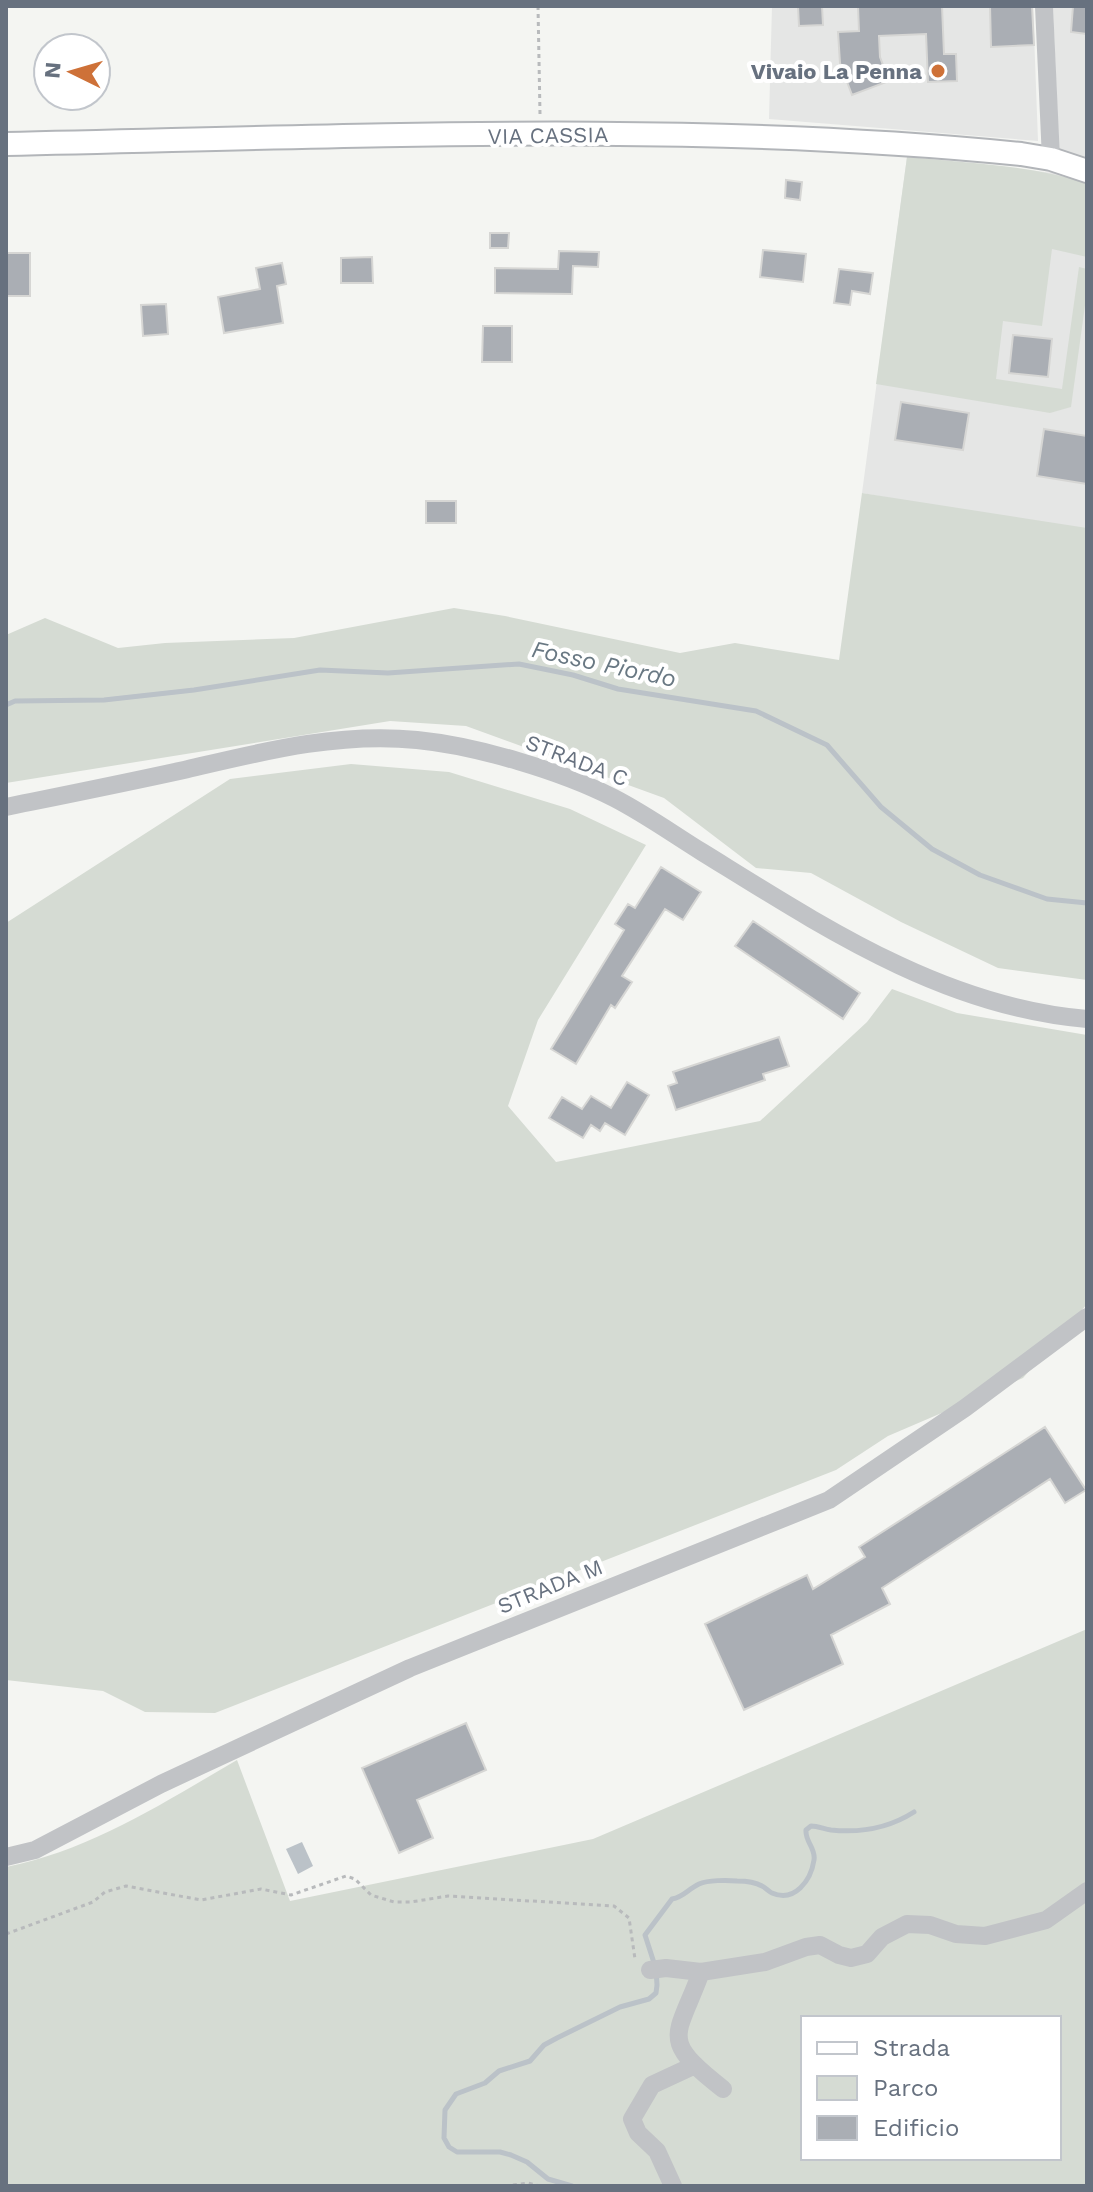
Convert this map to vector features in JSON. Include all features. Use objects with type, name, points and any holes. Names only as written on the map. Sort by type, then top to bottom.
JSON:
[{"type":"main road","name":"VIA CASSIA","points":[[6,144],[540,134],[754,136],[1005,153],[1051,159],[1087,171]]},
{"type":"street","points":[[1044,6],[1051,159]]},
{"type":"street","name":"STRADA C","points":[[6,807],[311,743],[377,738],[456,746],[511,760],[612,797],[869,951],[915,974],[997,1004],[1087,1019]]},
{"type":"street","name":"STRADA M","points":[[6,1857],[35,1850],[161,1784],[410,1668],[829,1500],[965,1408],[1087,1317]]},
{"type":"street","points":[[654,1970],[701,1972],[765,1962],[820,1945],[851,1958],[867,1954],[882,1937],[907,1924],[930,1925],[956,1934],[985,1936],[1046,1920],[1087,1891]]},
{"type":"street","points":[[701,1972],[681,2015],[677,2035],[684,2053],[723,2089]]},
{"type":"street","points":[[673,2186],[657,2151],[638,2133],[632,2119],[652,2085],[695,2065]]},
{"type":"path","points":[[538,6],[540,134]]},
{"type":"path","points":[[6,1934],[93,1902],[105,1892],[126,1886],[201,1900],[261,1889],[298,1894],[346,1876],[355,1879],[371,1895],[394,1902],[448,1896],[614,1906],[629,1918],[638,1965],[654,1970]]},
{"type":"path","points":[[505,2186],[528,2183],[539,2186]]},
{"type":"path","points":[[260,2186],[267,2186]]},
{"type":"shaded area","points":[[772,6],[1033,6],[1038,141],[769,119]]},
{"type":"shaded area","points":[[1053,6],[1087,6],[1087,160],[1059,150]]},
{"type":"shaded area","points":[[907,157],[1054,173],[1087,186],[1087,533],[862,493]]},
{"type":"shaded area","points":[[302,1842],[313,1866],[298,1874],[286,1849]]},
{"type":"green space","points":[[907,157],[1021,168],[1087,183],[1087,257],[1052,249],[1042,326],[1003,321],[996,379],[1062,389],[1079,267],[1087,269],[1087,291],[1071,407],[1050,413],[876,384]]},
{"type":"green space","points":[[862,493],[1087,528],[1087,980],[998,968],[901,922],[811,873],[756,868],[664,798],[466,726],[390,721],[6,783],[6,635],[45,618],[118,648],[294,638],[454,608],[680,653],[735,643],[839,660]]},
{"type":"green space","points":[[351,764],[449,772],[570,809],[646,845],[538,1020],[508,1106],[556,1162],[760,1121],[867,1022],[892,989],[957,1013],[1087,1035],[1087,1304],[1023,1378],[888,1436],[836,1470],[215,1713],[145,1712],[103,1691],[6,1680],[6,923],[230,779]]},
{"type":"green space","points":[[1087,1629],[1087,2186],[6,2186],[6,1867],[97,1837],[237,1760],[290,1901],[593,1839]]},
{"type":"building","points":[[798,6],[822,6],[823,25],[799,26]]},
{"type":"building","points":[[858,6],[942,6],[944,54],[956,54],[957,81],[928,82],[926,34],[879,36],[880,57],[889,81],[852,95],[840,63],[838,32],[859,31]]},
{"type":"building","points":[[990,6],[1032,6],[1034,45],[991,47]]},
{"type":"building","points":[[1073,6],[1087,6],[1087,34],[1071,32]]},
{"type":"building","points":[[786,180],[802,182],[800,200],[785,198]]},
{"type":"building","points":[[490,233],[509,233],[508,248],[490,248]]},
{"type":"building","points":[[763,250],[806,254],[803,282],[760,277]]},
{"type":"building","points":[[559,251],[599,252],[598,267],[573,266],[572,294],[495,293],[495,268],[558,269]]},
{"type":"building","points":[[6,253],[30,253],[30,296],[6,296]]},
{"type":"building","points":[[372,257],[373,283],[341,283],[341,258]]},
{"type":"building","points":[[282,263],[286,284],[277,286],[283,323],[224,333],[218,297],[260,289],[256,268]]},
{"type":"building","points":[[839,269],[873,273],[870,294],[852,291],[850,305],[834,303]]},
{"type":"building","points":[[166,304],[168,334],[143,336],[141,305]]},
{"type":"building","points":[[483,326],[512,326],[512,362],[482,362]]},
{"type":"building","points":[[1013,335],[1052,339],[1048,377],[1009,373]]},
{"type":"building","points":[[901,402],[969,413],[963,450],[895,440]]},
{"type":"building","points":[[1044,429],[1087,436],[1087,484],[1037,476]]},
{"type":"building","points":[[426,501],[456,501],[456,523],[426,523]]},
{"type":"building","points":[[661,867],[701,892],[683,920],[665,909],[622,976],[632,982],[615,1008],[611,1005],[576,1064],[551,1049],[624,930],[615,924],[628,904],[635,908]]},
{"type":"building","points":[[753,921],[860,993],[843,1019],[735,946]]},
{"type":"building","points":[[779,1037],[789,1066],[763,1074],[765,1080],[676,1110],[668,1086],[677,1083],[673,1072]]},
{"type":"building","points":[[627,1082],[649,1095],[625,1135],[605,1123],[600,1131],[591,1125],[583,1138],[549,1118],[562,1097],[582,1109],[591,1096],[611,1108]]},
{"type":"building","points":[[1045,1427],[1086,1490],[1065,1503],[1050,1479],[882,1588],[890,1604],[831,1635],[843,1664],[744,1710],[705,1624],[807,1575],[813,1589],[865,1557],[859,1547]]},
{"type":"building","points":[[466,1723],[486,1770],[417,1800],[433,1838],[399,1853],[362,1768]]},
{"type":"waterway","name":"Fosso Piordo","points":[[6,705],[15,701],[104,700],[194,690],[320,670],[388,673],[519,664],[573,675],[618,689],[756,711],[827,745],[881,807],[932,849],[980,875],[1047,899],[1087,903]]},
{"type":"waterway","points":[[572,2186],[548,2179],[527,2162],[511,2155],[457,2152],[449,2147],[444,2138],[445,2110],[456,2094],[485,2083],[499,2071],[530,2061],[544,2045],[557,2038],[620,2007],[649,1999],[656,1993],[656,1969],[645,1935],[672,1899],[699,1884],[718,1881],[743,1881],[763,1886],[772,1893],[788,1895],[800,1888],[812,1868],[814,1856],[806,1830],[811,1826],[831,1830],[863,1830],[884,1826],[914,1812]]},
{"type":"place","name":"Vivaio La Penna","points":[[938,71]]}]
